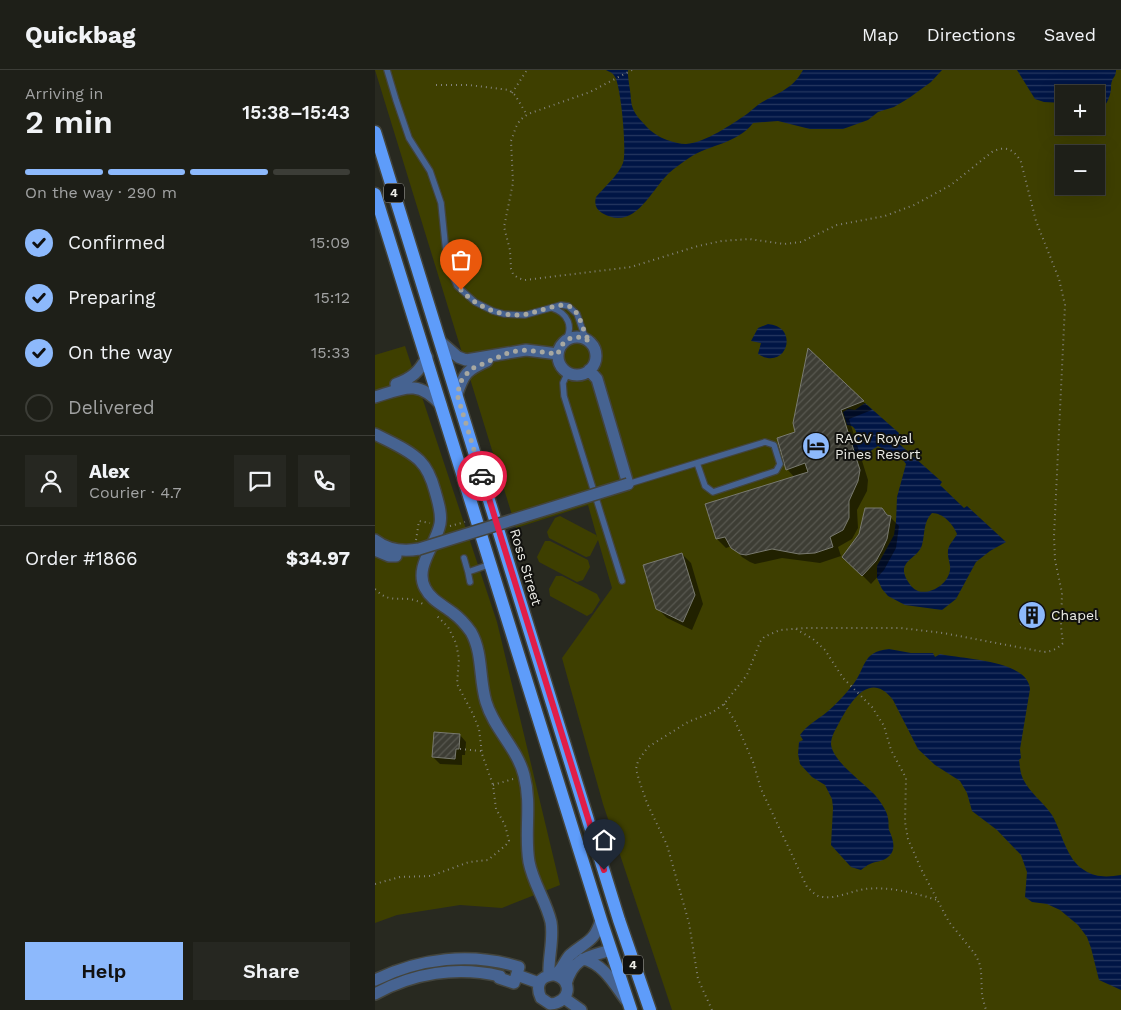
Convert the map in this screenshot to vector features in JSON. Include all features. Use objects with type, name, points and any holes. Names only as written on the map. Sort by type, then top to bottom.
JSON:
[{"type":"main road","name":"Ross Street","points":[[375,132],[619,920],[649,1010]]},
{"type":"main road","name":"4","points":[[375,194],[629,1007]]},
{"type":"main road","points":[[611,950],[616,939],[619,920]]},
{"type":"street","points":[[579,337],[590,342],[596,356],[589,370],[579,374],[568,372],[560,363],[558,354],[560,347],[565,342],[571,338],[579,337]]},
{"type":"street","points":[[441,342],[458,357],[465,360],[526,350],[558,354]]},
{"type":"street","points":[[457,394],[462,379],[471,369],[510,352]]},
{"type":"street","points":[[375,390],[409,379],[420,369],[427,358]]},
{"type":"street","points":[[375,540],[383,546],[401,551],[628,484],[598,384],[589,370]]},
{"type":"street","points":[[375,397],[413,387],[428,392],[441,405]]},
{"type":"street","points":[[375,434],[416,457],[425,467],[432,482],[441,517],[436,536],[423,565],[422,579],[424,588],[430,596],[453,613],[471,633],[481,664],[482,682],[489,710],[501,733],[515,752],[521,766],[528,798],[529,861],[533,878],[548,914],[551,928],[552,975]]},
{"type":"street","points":[[375,550],[389,556],[399,556],[417,546]]},
{"type":"street","points":[[552,975],[569,955],[592,938],[601,920]]},
{"type":"street","points":[[566,984],[574,966],[583,959],[611,950]]},
{"type":"street","points":[[375,980],[395,971],[419,964],[460,959],[503,963],[519,967],[514,982],[499,978],[500,976],[465,971],[421,976],[395,984],[375,994]]},
{"type":"street","points":[[583,959],[600,967],[629,1007]]},
{"type":"street","points":[[500,976],[503,963]]},
{"type":"street","points":[[419,964],[421,976]]},
{"type":"street","points":[[517,975],[539,983]]},
{"type":"street","points":[[552,975],[562,978],[566,984],[567,992],[564,998],[555,1004],[545,1002],[539,994],[539,983],[544,977],[552,975]]},
{"type":"street","points":[[564,998],[581,1010]]},
{"type":"lane","points":[[387,70],[395,100],[409,138],[430,171],[441,203],[447,262],[457,286],[475,302],[498,313],[521,315],[564,305],[572,308],[577,314],[584,334],[590,342]]},
{"type":"lane","points":[[550,308],[560,312],[568,321],[570,331],[565,342]]},
{"type":"lane","points":[[568,372],[563,383],[564,396],[622,582]]},
{"type":"lane","points":[[628,484],[765,442],[774,445],[781,464],[776,471],[713,492],[705,486],[697,463]]},
{"type":"lane","points":[[464,558],[470,582]]},
{"type":"lane","points":[[468,572],[491,564]]},
{"type":"path","points":[[512,93],[527,70]]},
{"type":"path","points":[[631,70],[590,92],[527,115],[516,127],[511,141],[513,182],[505,227],[513,274],[525,280],[631,267],[698,246],[727,241],[749,239],[784,244],[801,242],[837,225],[885,216],[914,205],[951,185],[999,148],[1011,149],[1017,155],[1037,221],[1059,279],[1065,305],[1054,536],[1055,560],[1062,593],[1061,626],[1063,643],[1058,648],[1044,652],[943,633],[901,628],[780,630],[765,637],[756,648],[747,675],[724,704],[713,712],[688,722],[658,740],[641,755],[637,769],[647,803],[671,855],[689,923],[698,979],[712,1010]]},
{"type":"path","points":[[436,85],[481,86],[509,90],[527,115]]},
{"type":"path","points":[[417,546],[419,521],[432,524]]},
{"type":"path","points":[[446,528],[465,522]]},
{"type":"path","points":[[375,588],[384,597],[391,599],[410,598],[426,606]]},
{"type":"path","points":[[375,884],[400,877],[438,875],[469,862],[488,860],[506,845],[509,836],[496,809],[493,785],[481,751],[481,737],[477,721],[457,684],[459,659],[457,643],[448,627],[434,613]]},
{"type":"path","points":[[796,629],[813,639],[825,650],[843,678],[872,707],[881,719],[891,750],[906,778],[905,822],[908,839],[949,922],[975,954],[979,962],[982,996],[986,1010]]},
{"type":"path","points":[[724,704],[735,721],[750,753],[761,789],[780,832],[807,887],[813,893],[824,898],[866,889],[876,889],[907,892],[937,900]]},
{"type":"path","points":[[460,749],[481,751]]},
{"type":"path","points":[[493,785],[513,779]]},
{"type":"shaded area","points":[[375,70],[1121,70],[1121,1010],[672,1010],[603,804],[562,658],[612,588],[598,540],[590,556],[586,557],[549,538],[547,532],[555,518],[560,516],[597,537],[588,505],[516,528]]},
{"type":"shaded area","points":[[405,346],[497,622],[560,885],[502,908],[460,905],[397,915],[375,923],[375,355]]},
{"type":"shaded area","points":[[545,541],[550,541],[588,560],[590,567],[583,580],[577,582],[539,562],[537,557]]},
{"type":"shaded area","points":[[556,576],[562,576],[597,594],[600,600],[592,613],[587,616],[550,596],[549,589]]},
{"type":"water","points":[[606,70],[628,70],[632,104],[638,117],[658,136],[686,144],[710,137],[734,123],[759,104],[789,87],[803,70],[942,70],[931,82],[894,107],[878,112],[868,120],[843,129],[810,129],[778,121],[753,123],[747,130],[731,140],[697,153],[675,168],[632,214],[613,218],[602,213],[597,208],[595,202],[596,197],[618,172],[623,163],[624,156],[624,133],[617,83],[615,77]]},
{"type":"water","points":[[1017,70],[1116,70],[1105,104],[1105,85],[1055,85],[1055,103],[1035,99]]},
{"type":"water","points":[[768,324],[778,327],[784,332],[787,339],[782,353],[776,357],[768,358],[758,354],[761,343],[751,341],[758,328]]},
{"type":"water","points":[[865,403],[899,433],[896,441],[942,482],[940,485],[964,508],[967,506],[1006,542],[976,562],[956,599],[942,610],[905,605],[888,596],[877,578],[877,566],[894,535],[897,497],[906,464],[897,455],[878,446],[863,456],[856,455],[851,440],[857,433],[853,427],[847,425],[843,412],[848,409],[855,410]],"holes":[[[932,513],[936,513],[947,520],[957,534],[948,549],[949,575],[938,587],[923,592],[912,587],[904,574],[904,568],[920,550],[929,517]]]},
{"type":"water","points":[[889,649],[911,653],[933,653],[935,657],[940,654],[995,663],[1019,672],[1027,680],[1030,689],[1020,749],[1021,758],[1019,760],[1023,779],[1029,789],[1052,815],[1069,852],[1078,865],[1089,873],[1098,876],[1121,875],[1121,990],[1099,980],[1087,937],[1078,925],[1060,910],[1047,904],[1032,902],[1025,897],[1027,872],[1021,855],[997,830],[972,811],[967,793],[960,781],[935,765],[918,749],[893,700],[885,691],[877,688],[869,688],[855,698],[835,730],[831,744],[833,751],[842,764],[875,795],[883,806],[893,841],[893,851],[886,859],[869,864],[861,870],[851,867],[831,845],[832,799],[825,785],[812,777],[800,764],[798,754],[799,742],[803,740],[800,735],[845,694],[856,680],[868,658],[880,651]]},
{"type":"building","name":"RACV Royal Pines Resort","points":[[808,348],[864,401],[841,410],[860,470],[858,481],[849,501],[849,518],[843,530],[830,537],[833,547],[815,553],[799,554],[772,549],[746,555],[740,554],[731,548],[725,537],[716,539],[705,504],[808,472],[805,463],[786,470],[777,438],[795,432],[793,423]]},
{"type":"building","points":[[865,508],[882,508],[887,515],[891,516],[887,539],[882,550],[876,561],[862,576],[842,557],[859,534]]},
{"type":"building","points":[[682,553],[695,595],[683,622],[656,609],[643,565]]},
{"type":"building","name":"Chapel","points":[[1030,603],[1039,607],[1041,614],[1038,622],[1025,627],[1020,624],[1024,618],[1022,611]]},
{"type":"building","points":[[434,732],[460,734],[459,749],[456,749],[455,759],[432,757]]},
{"type":"way so far","points":[[461,290],[469,298],[481,305],[498,313],[509,315],[525,315],[559,306],[568,306],[575,312],[584,334],[590,342],[575,337],[568,339],[562,344],[558,354],[526,350],[510,352],[466,372],[457,394],[482,476]]},
{"type":"place","name":"RACV Royal Pines Resort","points":[[816,446]]},
{"type":"place","name":"Chapel","points":[[1032,615]]},
{"type":"route","points":[[482,476],[604,870]]}]
